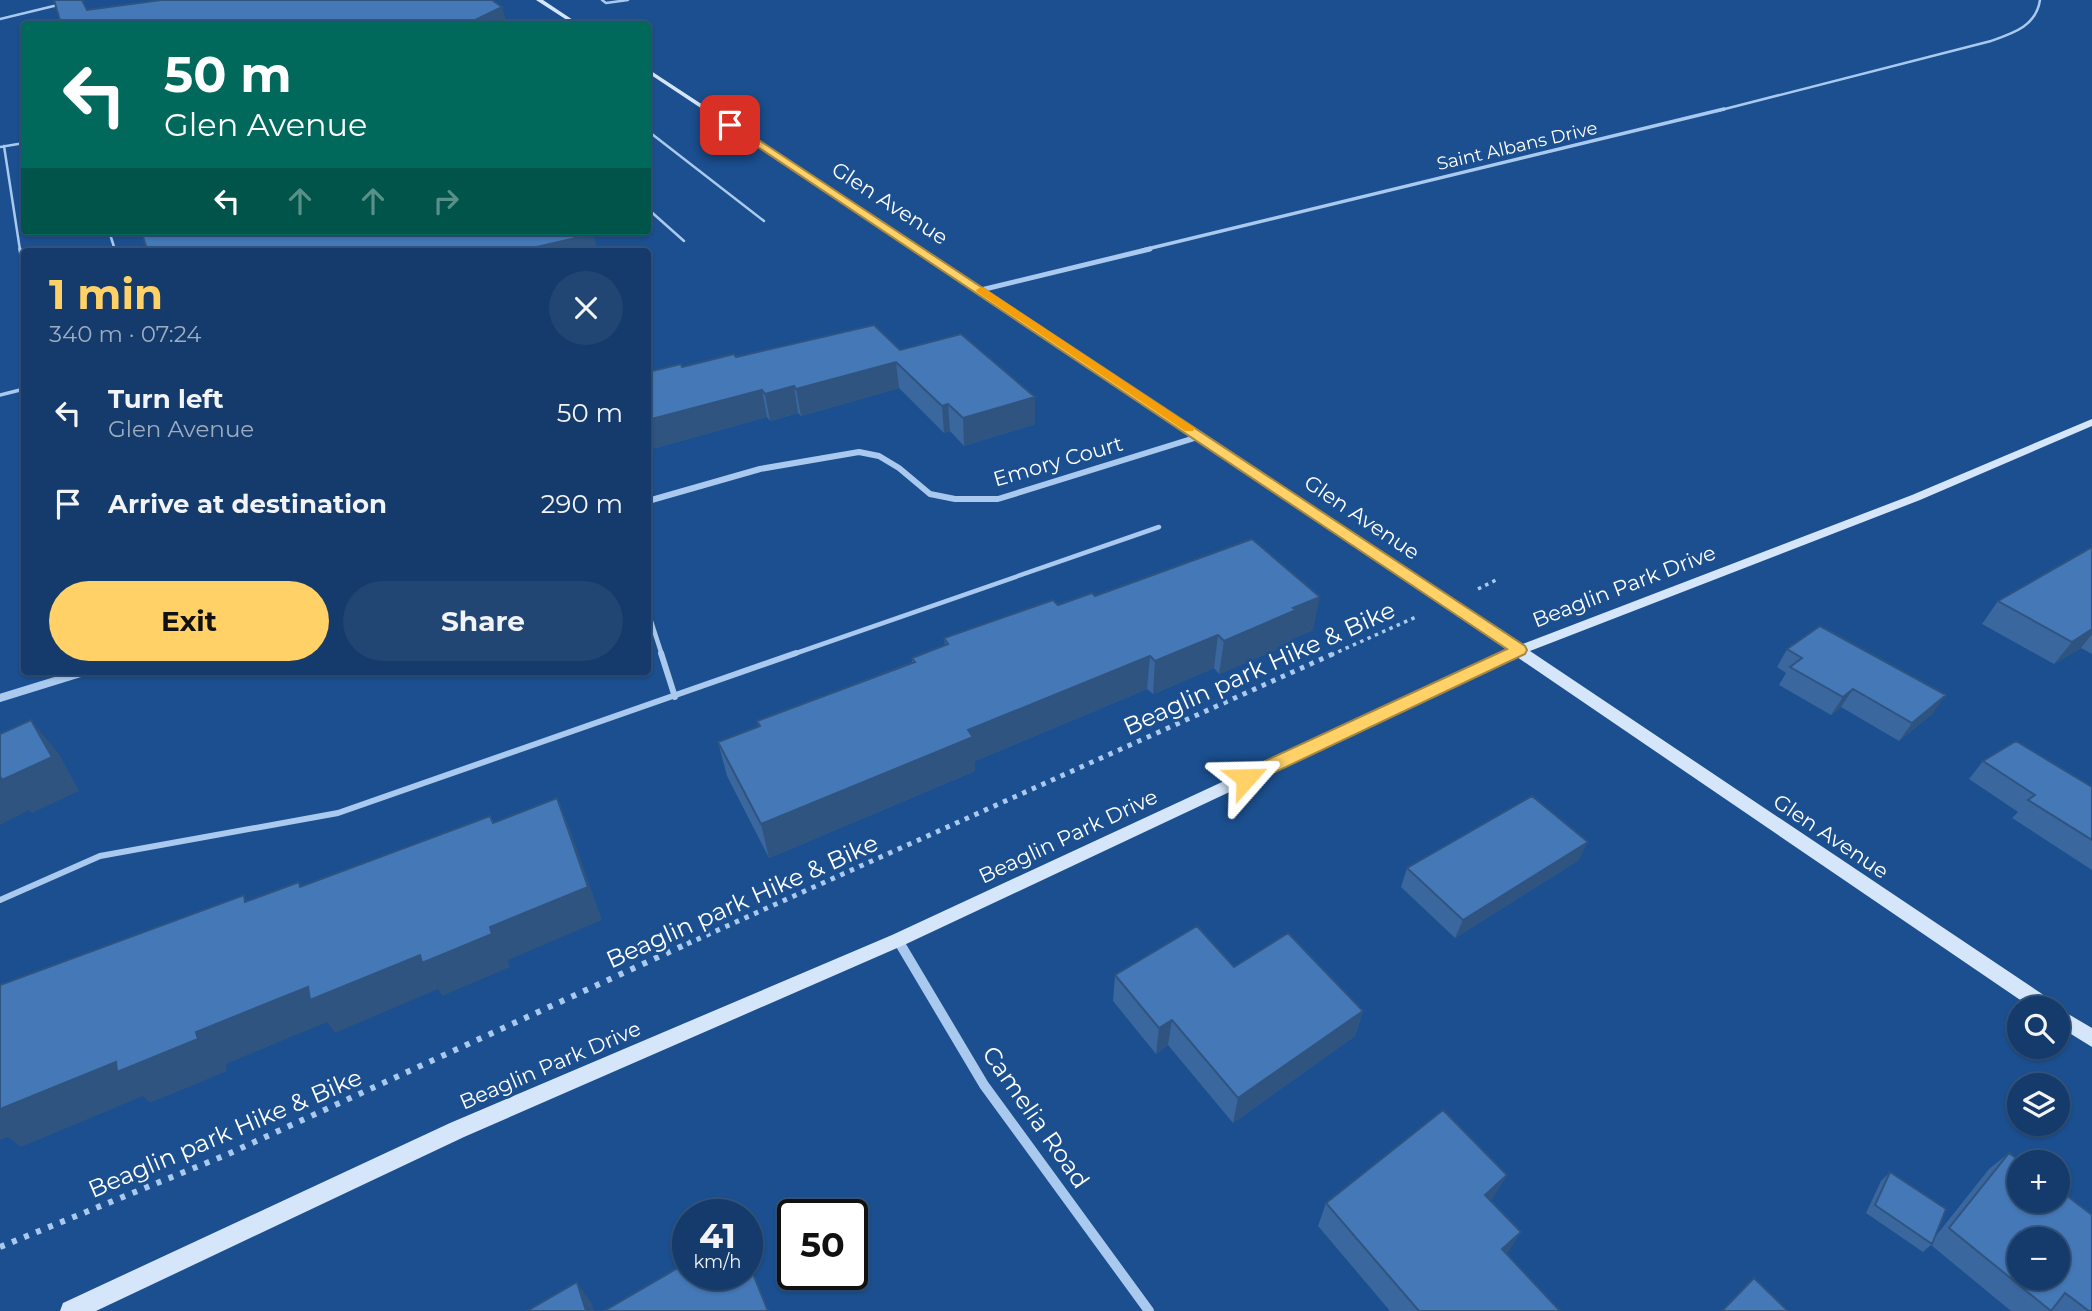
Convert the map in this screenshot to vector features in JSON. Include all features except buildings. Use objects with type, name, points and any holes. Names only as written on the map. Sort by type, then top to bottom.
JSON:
[{"type":"street","points":[[539,0],[571,21]]},
{"type":"street","name":"Saint Albans Drive","points":[[981,290],[1904,65],[2002,37],[2024,27],[2034,19],[2040,0]]},
{"type":"street","name":"Glen Avenue","points":[[651,73],[1201,436],[2029,996]]},
{"type":"street","name":"Beaglin Park Drive","points":[[71,1311],[457,1130],[898,940],[1519,650],[1590,626],[1698,581],[1897,505],[2092,422]]},
{"type":"street","name":"Emory Court","points":[[651,499],[760,469],[859,452],[879,456],[899,468],[930,494],[955,499],[998,499],[1201,436]]},
{"type":"street","points":[[0,698],[75,675]]},
{"type":"street","name":"Camelia Road","points":[[898,940],[984,1085],[1149,1311]]},
{"type":"street","points":[[2070,1024],[2092,1038]]},
{"type":"lane","points":[[602,0],[606,3],[628,0]]},
{"type":"lane","points":[[0,19],[64,4]]},
{"type":"lane","points":[[651,133],[764,221]]},
{"type":"lane","points":[[21,144],[2,147],[21,258]]},
{"type":"lane","points":[[651,212],[684,241]]},
{"type":"lane","points":[[0,395],[21,390]]},
{"type":"lane","points":[[0,900],[100,856],[338,813],[1159,527]]},
{"type":"lane","points":[[651,621],[675,697]]},
{"type":"path","name":"Beaglin park Hike & Bike","points":[[0,1247],[226,1156],[682,946],[1496,580]]},
{"type":"slow traffic","points":[[981,290],[1189,428]]},
{"type":"route","points":[[730,125],[1179,421],[1519,650],[1246,778]]}]
